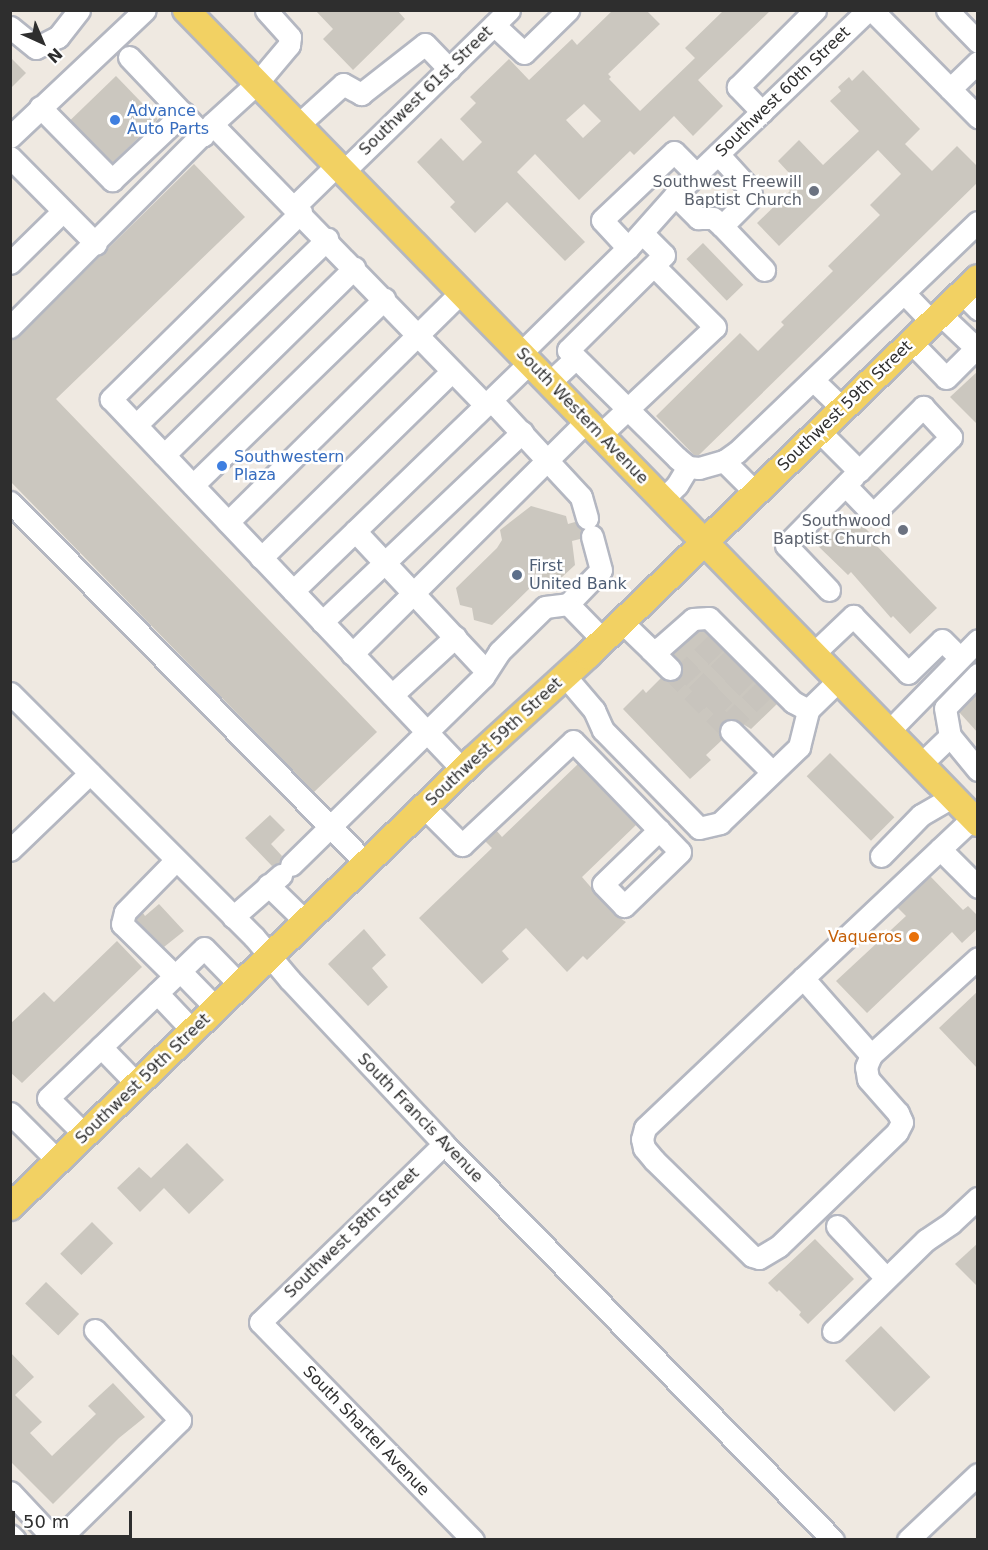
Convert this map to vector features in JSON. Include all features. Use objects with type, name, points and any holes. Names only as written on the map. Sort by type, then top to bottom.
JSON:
[{"type":"main road","name":"South Western Avenue","points":[[186,10],[921,764],[970,811]]},
{"type":"main road","name":"Southwest 59th Street","points":[[13,1200],[58,1161],[305,921],[622,622],[936,318],[972,293]]},
{"type":"street","points":[[10,27],[36,48],[58,37],[79,10]]},
{"type":"street","points":[[10,137],[145,10]]},
{"type":"street","points":[[10,327],[257,83],[289,45],[290,37],[266,10]]},
{"type":"street","points":[[502,18],[524,53],[568,10]]},
{"type":"street","points":[[762,112],[738,87],[815,10]]},
{"type":"street","points":[[870,10],[950,89],[975,110]]},
{"type":"street","name":"Southwest 60th Street","points":[[293,591],[488,403],[525,357],[675,195],[870,10]]},
{"type":"street","points":[[947,10],[978,42]]},
{"type":"street","name":"Southwest 61st Street","points":[[136,425],[111,399],[298,209],[502,18]]},
{"type":"street","points":[[298,125],[343,84],[360,94],[425,44],[448,69]]},
{"type":"street","points":[[129,57],[183,113],[208,129],[298,209],[452,371],[522,432],[548,459],[580,497],[601,570],[568,604],[545,607],[499,652],[486,670],[427,733],[280,875],[233,917]]},
{"type":"street","points":[[950,89],[978,62]]},
{"type":"street","points":[[40,107],[112,180],[183,113]]},
{"type":"street","points":[[697,175],[674,152],[602,220],[664,255],[568,350],[688,467],[699,468],[724,461],[743,447],[978,222]]},
{"type":"street","points":[[718,154],[750,189],[751,197],[722,226]]},
{"type":"street","points":[[10,157],[96,244]]},
{"type":"street","points":[[675,195],[698,218],[713,218],[765,270]]},
{"type":"street","points":[[10,263],[63,211]]},
{"type":"street","points":[[327,239],[136,425],[463,770]]},
{"type":"street","points":[[352,654],[548,459],[626,409],[715,327],[654,266]]},
{"type":"street","points":[[164,455],[354,268]]},
{"type":"street","points":[[228,522],[461,292]]},
{"type":"street","points":[[904,293],[976,348],[946,378],[911,342]]},
{"type":"street","points":[[193,485],[384,299]]},
{"type":"street","points":[[550,382],[576,358]]},
{"type":"street","points":[[261,558],[452,371]]},
{"type":"street","points":[[813,380],[842,408]]},
{"type":"street","points":[[818,430],[852,478],[873,514],[951,436],[923,407],[852,478],[786,545],[829,590]]},
{"type":"street","points":[[322,622],[522,432]]},
{"type":"street","points":[[724,461],[755,492]]},
{"type":"street","points":[[663,499],[677,485],[688,467]]},
{"type":"street","points":[[10,502],[366,863]]},
{"type":"street","points":[[355,531],[486,670]]},
{"type":"street","points":[[568,604],[603,640]]},
{"type":"street","points":[[814,653],[853,616],[908,673],[942,640],[972,650],[889,731]]},
{"type":"street","points":[[651,650],[660,648],[682,628],[701,617],[709,618],[769,684],[808,710]]},
{"type":"street","points":[[622,622],[670,669]]},
{"type":"street","points":[[392,695],[455,638]]},
{"type":"street","points":[[978,675],[945,708],[951,736],[978,770]]},
{"type":"street","points":[[565,676],[594,710],[603,730],[699,828],[720,823],[799,747],[808,710],[839,680]]},
{"type":"street","name":"South Francis Avenue","points":[[10,693],[233,917],[444,1144],[833,1539]]},
{"type":"street","points":[[731,731],[772,772]]},
{"type":"street","points":[[921,764],[951,736]]},
{"type":"street","points":[[424,807],[462,845],[573,741],[659,830]]},
{"type":"street","points":[[10,850],[90,773]]},
{"type":"street","points":[[970,811],[940,849],[645,1128],[644,1148],[752,1256],[759,1258],[779,1246],[897,1132],[902,1122],[898,1113],[868,1079],[866,1067],[871,1055],[978,958]]},
{"type":"street","points":[[881,856],[921,815],[970,811]]},
{"type":"street","points":[[940,849],[978,887]]},
{"type":"street","points":[[176,860],[125,912],[122,924],[216,1008]]},
{"type":"street","points":[[280,875],[305,921]]},
{"type":"street","points":[[85,1135],[48,1098],[100,1047],[204,948],[240,985]]},
{"type":"street","points":[[803,978],[871,1055]]},
{"type":"street","points":[[157,993],[193,1031]]},
{"type":"street","points":[[100,1047],[137,1084]]},
{"type":"street","points":[[10,1113],[58,1161]]},
{"type":"street","name":"Southwest 58th Street","points":[[260,1322],[444,1144]]},
{"type":"street","points":[[833,1331],[926,1240],[951,1223],[978,1198]]},
{"type":"street","points":[[837,1226],[886,1278]]},
{"type":"street","name":"South Shartel Avenue","points":[[260,1322],[473,1539]]},
{"type":"street","points":[[10,1492],[57,1539],[180,1420],[95,1330]]},
{"type":"street","points":[[908,1539],[978,1474]]},
{"type":"building","points":[[315,10],[397,10],[405,19],[353,70],[323,39],[333,29]]},
{"type":"building","points":[[613,10],[646,10],[660,24],[608,74],[611,77],[609,79],[640,111],[695,58],[685,48],[724,10],[771,10],[698,80],[723,106],[693,136],[674,116],[634,155],[630,151],[579,200],[535,154],[517,172],[585,242],[565,261],[507,202],[475,233],[450,207],[455,202],[417,162],[441,138],[463,161],[482,142],[460,119],[476,103],[470,97],[509,59],[529,80],[572,39],[577,45]],"holes":[[[584,104],[601,121],[583,138],[566,120]]]},
{"type":"building","points":[[10,57],[26,73],[10,89]]},
{"type":"building","points":[[863,70],[920,129],[905,144],[932,171],[957,146],[978,167],[978,182],[699,455],[694,455],[656,416],[740,333],[758,351],[784,325],[781,322],[833,271],[828,266],[880,215],[870,205],[901,174],[878,150],[779,246],[757,223],[790,191],[782,182],[790,174],[778,161],[799,140],[823,165],[859,131],[830,101],[841,91],[838,87],[849,77],[852,81]]},
{"type":"building","name":"Advance Auto Parts","points":[[116,76],[158,119],[112,164],[70,120]]},
{"type":"building","points":[[194,164],[245,217],[56,399],[377,732],[314,792],[10,481],[10,340],[19,336]]},
{"type":"building","points":[[703,243],[743,285],[727,301],[686,259]]},
{"type":"building","points":[[978,371],[978,425],[950,397]]},
{"type":"building","name":"First United Bank","points":[[531,506],[566,516],[568,524],[575,522],[582,529],[580,539],[572,541],[575,565],[547,591],[532,586],[492,625],[474,620],[472,608],[460,605],[456,588],[497,548],[502,540],[500,530]]},
{"type":"building","points":[[851,514],[880,543],[877,546],[937,608],[910,634],[893,616],[891,618],[851,572],[848,575],[818,546]]},
{"type":"building","points":[[698,631],[704,631],[777,704],[751,729],[735,719],[722,722],[719,728],[722,740],[706,755],[711,760],[690,779],[623,709],[643,689],[646,693],[661,678],[673,681],[679,678],[682,665],[673,654]]},
{"type":"building","points":[[978,693],[978,733],[959,712]]},
{"type":"building","points":[[830,753],[894,817],[871,841],[807,776]]},
{"type":"building","points":[[578,764],[636,825],[582,877],[615,915],[626,922],[587,960],[583,956],[567,972],[526,928],[502,951],[509,959],[482,984],[419,918],[492,848],[485,841],[496,830],[502,837]]},
{"type":"building","points":[[270,815],[285,830],[271,844],[282,856],[279,863],[272,866],[245,838]]},
{"type":"building","name":"Vaqueros","points":[[930,876],[963,910],[968,906],[978,916],[978,928],[962,943],[952,932],[867,1013],[836,981],[906,916],[897,907]]},
{"type":"building","points":[[159,904],[184,931],[164,947],[136,920],[143,913],[145,916]]},
{"type":"building","points":[[364,929],[386,955],[372,968],[388,987],[368,1006],[328,964]]},
{"type":"building","points":[[117,941],[142,967],[22,1083],[10,1072],[10,1024],[44,992],[54,1002]]},
{"type":"building","points":[[978,991],[978,1069],[939,1028]]},
{"type":"building","points":[[187,1143],[224,1180],[189,1214],[164,1188],[140,1212],[117,1188],[139,1167],[151,1178]]},
{"type":"building","points":[[92,1222],[113,1243],[81,1275],[60,1254]]},
{"type":"building","points":[[815,1239],[854,1279],[808,1324],[799,1315],[801,1312],[779,1290],[777,1292],[768,1283]]},
{"type":"building","points":[[978,1243],[978,1287],[955,1264]]},
{"type":"building","points":[[46,1282],[79,1314],[58,1336],[25,1304]]},
{"type":"building","points":[[881,1326],[930,1377],[894,1412],[845,1361]]},
{"type":"building","points":[[10,1352],[34,1377],[15,1395],[42,1422],[30,1433],[52,1456],[96,1414],[88,1406],[113,1383],[145,1417],[119,1438],[53,1504],[10,1461]]},
{"type":"tunnel","points":[[679,678],[720,639]]},
{"type":"tunnel","points":[[696,695],[736,655]]},
{"type":"tunnel","points":[[670,669],[731,731]]},
{"type":"tunnel","points":[[710,710],[750,670]]},
{"type":"tunnel","points":[[727,726],[767,687]]},
{"type":"place","name":"Advance Auto Parts","points":[[115,120]]},
{"type":"place","name":"Southwest Freewill Baptist Church","points":[[814,191]]},
{"type":"place","name":"Southwestern Plaza","points":[[222,466]]},
{"type":"place","name":"Southwood Baptist Church","points":[[903,530]]},
{"type":"place","name":"First United Bank","points":[[517,575]]},
{"type":"place","name":"Vaqueros","points":[[914,937]]}]
